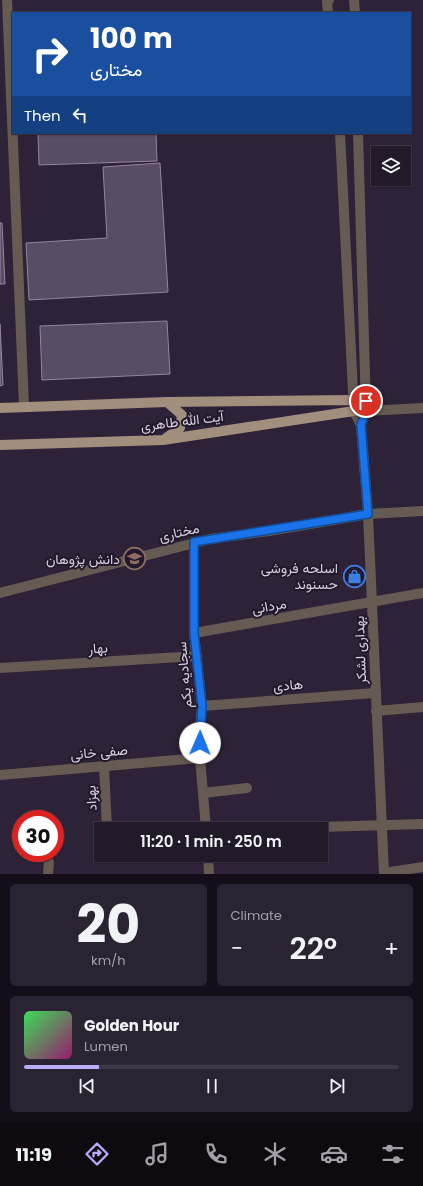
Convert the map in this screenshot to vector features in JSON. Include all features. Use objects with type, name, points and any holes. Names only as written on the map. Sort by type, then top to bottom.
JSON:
[{"type":"main road","name":"آیت الله طاهری","points":[[0,408],[167,402],[353,400],[366,406]]},
{"type":"main road","points":[[163,440],[180,428],[182,414],[167,402]]},
{"type":"main road","name":"آیت الله طاهری","points":[[0,445],[163,440],[354,411],[366,406]]},
{"type":"street","points":[[7,0],[12,120]]},
{"type":"street","points":[[328,12],[327,2],[329,0]]},
{"type":"street","points":[[354,0],[355,12]]},
{"type":"street","points":[[13,134],[24,407]]},
{"type":"street","name":"بهداری لشکر","points":[[340,134],[353,400],[354,411],[361,425]]},
{"type":"street","points":[[358,134],[366,406],[390,409],[423,408]]},
{"type":"street","name":"بهداری لشکر","points":[[366,406],[361,425],[368,514],[384,874]]},
{"type":"street","name":"مختاری","points":[[0,593],[194,542],[368,514],[423,511]]},
{"type":"street","name":"سجادیه یکم","points":[[194,542],[194,633],[202,706],[200,758],[205,822]]},
{"type":"street","name":"مردانی","points":[[194,633],[423,593]]},
{"type":"street","name":"بهار","points":[[0,668],[197,656]]},
{"type":"street","name":"هادی","points":[[202,706],[376,692]]},
{"type":"street","points":[[376,711],[423,707]]},
{"type":"street","name":"صفی خانی","points":[[0,775],[200,758]]},
{"type":"street","name":"بهزاد","points":[[104,766],[107,822]]},
{"type":"street","points":[[203,793],[247,788]]},
{"type":"street","points":[[328,827],[423,824]]},
{"type":"street","points":[[48,874],[49,862]]},
{"type":"street","points":[[208,862],[209,874]]},
{"type":"street","points":[[384,874],[423,867]]},
{"type":"building","points":[[38,134],[156,134],[157,161],[39,165]]},
{"type":"building","points":[[160,163],[168,292],[29,300],[26,243],[107,238],[103,167]]},
{"type":"building","points":[[0,223],[2,223],[5,284],[0,284]]},
{"type":"building","points":[[167,321],[170,374],[42,380],[40,326]]},
{"type":"building","points":[[0,324],[3,385],[0,386]]},
{"type":"place","name":"دانش پژوهان","points":[[135,559]]},
{"type":"place","name":"اسلحه فروشی حسنوند","points":[[354,576]]},
{"type":"route","points":[[200,743],[202,706],[194,633],[194,542],[368,514],[361,425],[366,411],[366,401]]}]
